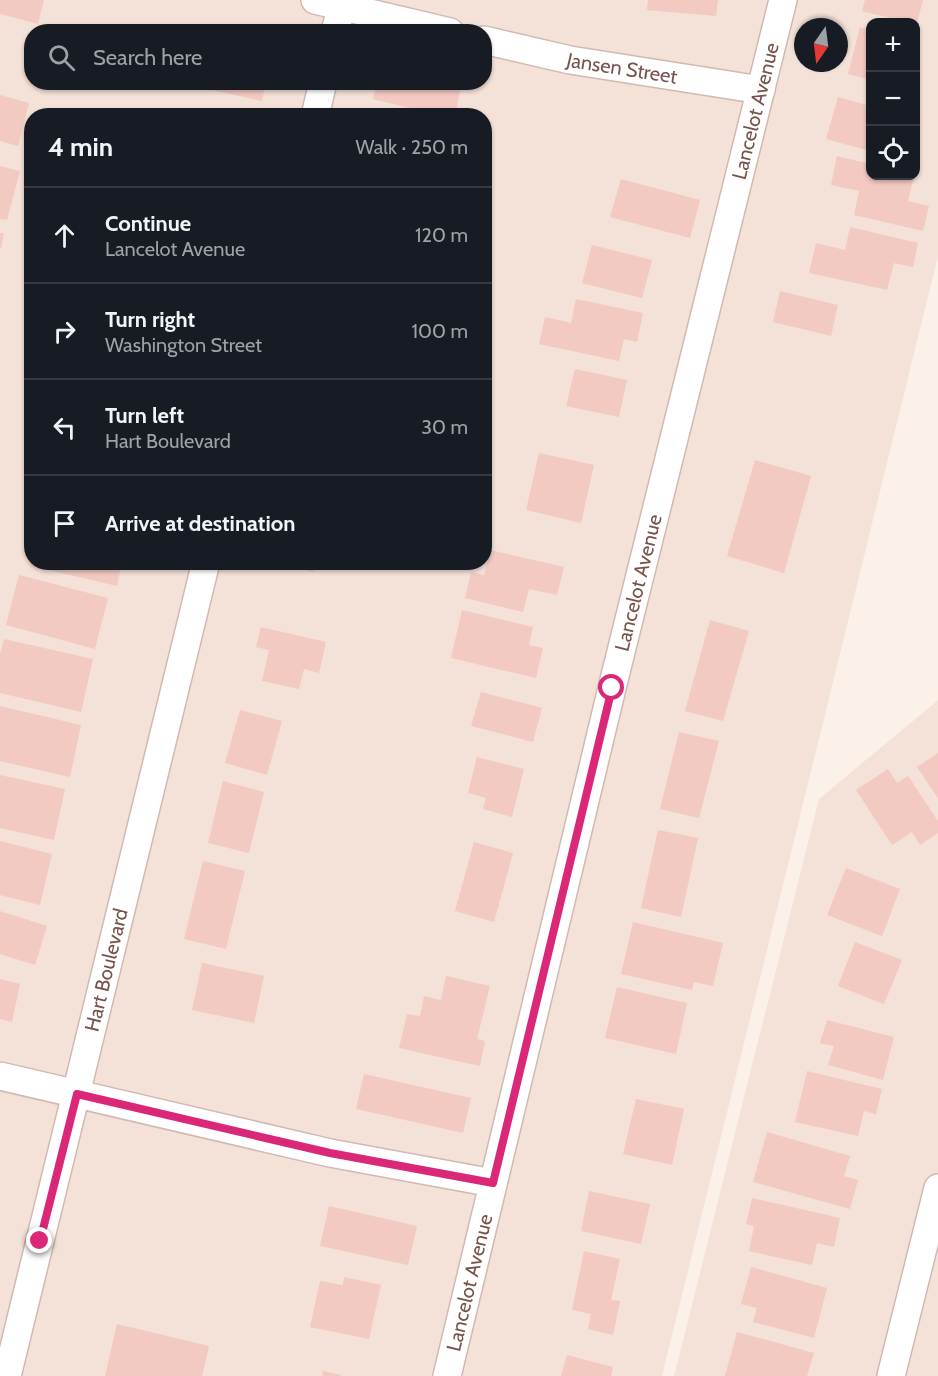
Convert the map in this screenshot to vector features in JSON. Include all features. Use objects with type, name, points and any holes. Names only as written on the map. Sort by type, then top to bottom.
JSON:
[{"type":"street","name":"Lancelot Avenue","points":[[447,1376],[612,688],[783,0]]},
{"type":"street","points":[[333,9],[409,24]]},
{"type":"street","name":"Jansen Street","points":[[492,42],[570,60],[761,90]]},
{"type":"street","points":[[317,108],[321,90]]},
{"type":"street","name":"Hart Boulevard","points":[[7,1376],[204,570]]},
{"type":"street","points":[[0,1076],[330,1153],[493,1183]]},
{"type":"street","points":[[891,1376],[938,1188]]},
{"type":"shaded area","points":[[0,0],[938,0],[938,256],[662,1376],[0,1376]]},
{"type":"shaded area","points":[[938,700],[938,1376],[674,1376],[819,799]]},
{"type":"building","points":[[0,0],[44,0],[38,24],[0,14]]},
{"type":"building","points":[[648,0],[718,0],[716,16],[647,10]]},
{"type":"building","points":[[865,0],[923,0],[918,18],[891,18],[862,11]]},
{"type":"building","points":[[860,27],[866,29],[866,79],[848,74]]},
{"type":"building","points":[[212,90],[264,90],[262,101]]},
{"type":"building","points":[[375,90],[460,90],[457,108],[410,108],[373,99]]},
{"type":"building","points":[[0,95],[29,103],[28,108],[24,108],[24,123],[18,146],[0,141]]},
{"type":"building","points":[[838,97],[866,105],[866,150],[826,139]]},
{"type":"building","points":[[837,156],[866,163],[866,180],[913,180],[908,201],[929,206],[923,231],[854,215],[859,191],[831,185]]},
{"type":"building","points":[[0,166],[20,171],[7,220],[0,219]]},
{"type":"building","points":[[621,179],[700,200],[690,238],[610,217]]},
{"type":"building","points":[[850,227],[918,243],[913,267],[894,263],[887,290],[809,273],[816,243],[845,250]]},
{"type":"building","points":[[0,233],[4,233],[1,248],[0,248]]},
{"type":"building","points":[[592,245],[652,260],[642,298],[582,283]]},
{"type":"building","points":[[780,291],[838,305],[831,336],[773,322]]},
{"type":"building","points":[[576,299],[643,313],[637,342],[624,339],[619,361],[539,344],[545,317],[571,323]]},
{"type":"building","points":[[575,369],[627,380],[619,417],[566,406]]},
{"type":"building","points":[[539,453],[594,465],[581,523],[526,510]]},
{"type":"building","points":[[755,460],[811,476],[784,573],[727,556]]},
{"type":"building","points":[[492,550],[564,567],[557,595],[529,589],[523,612],[465,598],[471,572],[484,575],[485,570],[492,570]]},
{"type":"building","points":[[48,570],[120,570],[117,586]]},
{"type":"building","points":[[19,575],[108,598],[95,649],[6,625]]},
{"type":"building","points":[[462,610],[533,627],[529,645],[543,648],[536,678],[451,658]]},
{"type":"building","points":[[710,620],[749,631],[723,721],[685,711]]},
{"type":"building","points":[[261,627],[326,642],[319,673],[304,669],[299,689],[262,681],[269,650],[256,647]]},
{"type":"building","points":[[4,639],[93,659],[81,712],[0,693],[0,654]]},
{"type":"building","points":[[481,692],[542,708],[533,742],[471,726]]},
{"type":"building","points":[[0,706],[81,725],[70,777],[0,761]]},
{"type":"building","points":[[240,710],[282,721],[267,775],[225,763]]},
{"type":"building","points":[[679,732],[719,741],[699,818],[660,809]]},
{"type":"building","points":[[938,753],[938,798],[917,767]]},
{"type":"building","points":[[477,757],[524,769],[512,817],[483,809],[486,798],[468,793]]},
{"type":"building","points":[[888,769],[897,783],[908,776],[938,821],[938,833],[920,845],[912,832],[892,845],[856,790]]},
{"type":"building","points":[[0,775],[65,789],[54,840],[0,828]]},
{"type":"building","points":[[223,781],[264,792],[249,853],[208,843]]},
{"type":"building","points":[[658,830],[698,838],[681,917],[641,908]]},
{"type":"building","points":[[0,841],[52,854],[40,905],[0,895]]},
{"type":"building","points":[[474,842],[513,853],[494,922],[455,911]]},
{"type":"building","points":[[203,861],[245,871],[226,949],[184,939]]},
{"type":"building","points":[[846,868],[900,889],[882,936],[827,915]]},
{"type":"building","points":[[0,911],[47,926],[35,965],[0,954]]},
{"type":"building","points":[[633,922],[723,943],[713,986],[694,982],[692,990],[621,974]]},
{"type":"building","points":[[855,942],[902,960],[884,1004],[838,986]]},
{"type":"building","points":[[202,963],[264,976],[254,1023],[192,1010]]},
{"type":"building","points":[[446,976],[490,986],[477,1039],[485,1041],[480,1066],[399,1048],[407,1014],[420,1016],[424,996],[441,1000]]},
{"type":"building","points":[[0,979],[20,984],[12,1022],[0,1019]]},
{"type":"building","points":[[617,987],[687,1003],[676,1054],[605,1038]]},
{"type":"building","points":[[827,1020],[894,1037],[883,1080],[828,1065],[834,1046],[820,1043]]},
{"type":"building","points":[[807,1071],[882,1089],[876,1114],[864,1111],[858,1136],[795,1122]]},
{"type":"building","points":[[364,1074],[471,1098],[463,1133],[356,1109]]},
{"type":"building","points":[[636,1099],[684,1109],[672,1165],[623,1154]]},
{"type":"building","points":[[767,1132],[850,1156],[844,1176],[858,1180],[850,1209],[753,1182]]},
{"type":"building","points":[[589,1191],[650,1204],[641,1244],[581,1231]]},
{"type":"building","points":[[752,1198],[840,1218],[834,1247],[817,1243],[812,1265],[749,1251],[754,1226],[746,1224]]},
{"type":"building","points":[[329,1206],[417,1226],[408,1265],[320,1246]]},
{"type":"building","points":[[584,1251],[620,1259],[611,1300],[620,1301],[613,1335],[588,1329],[591,1314],[572,1310]]},
{"type":"building","points":[[751,1267],[827,1288],[814,1338],[753,1322],[757,1308],[741,1304]]},
{"type":"building","points":[[344,1277],[381,1285],[369,1339],[310,1327],[320,1281],[343,1285]]},
{"type":"building","points":[[117,1324],[209,1346],[202,1376],[105,1376]]},
{"type":"building","points":[[737,1332],[814,1353],[807,1376],[725,1376]]},
{"type":"building","points":[[567,1355],[613,1367],[611,1376],[561,1376]]},
{"type":"building","points":[[323,1371],[341,1375],[341,1376],[322,1376]]},
{"type":"route","points":[[40,1241],[77,1094],[330,1153],[493,1183],[612,688]]}]
